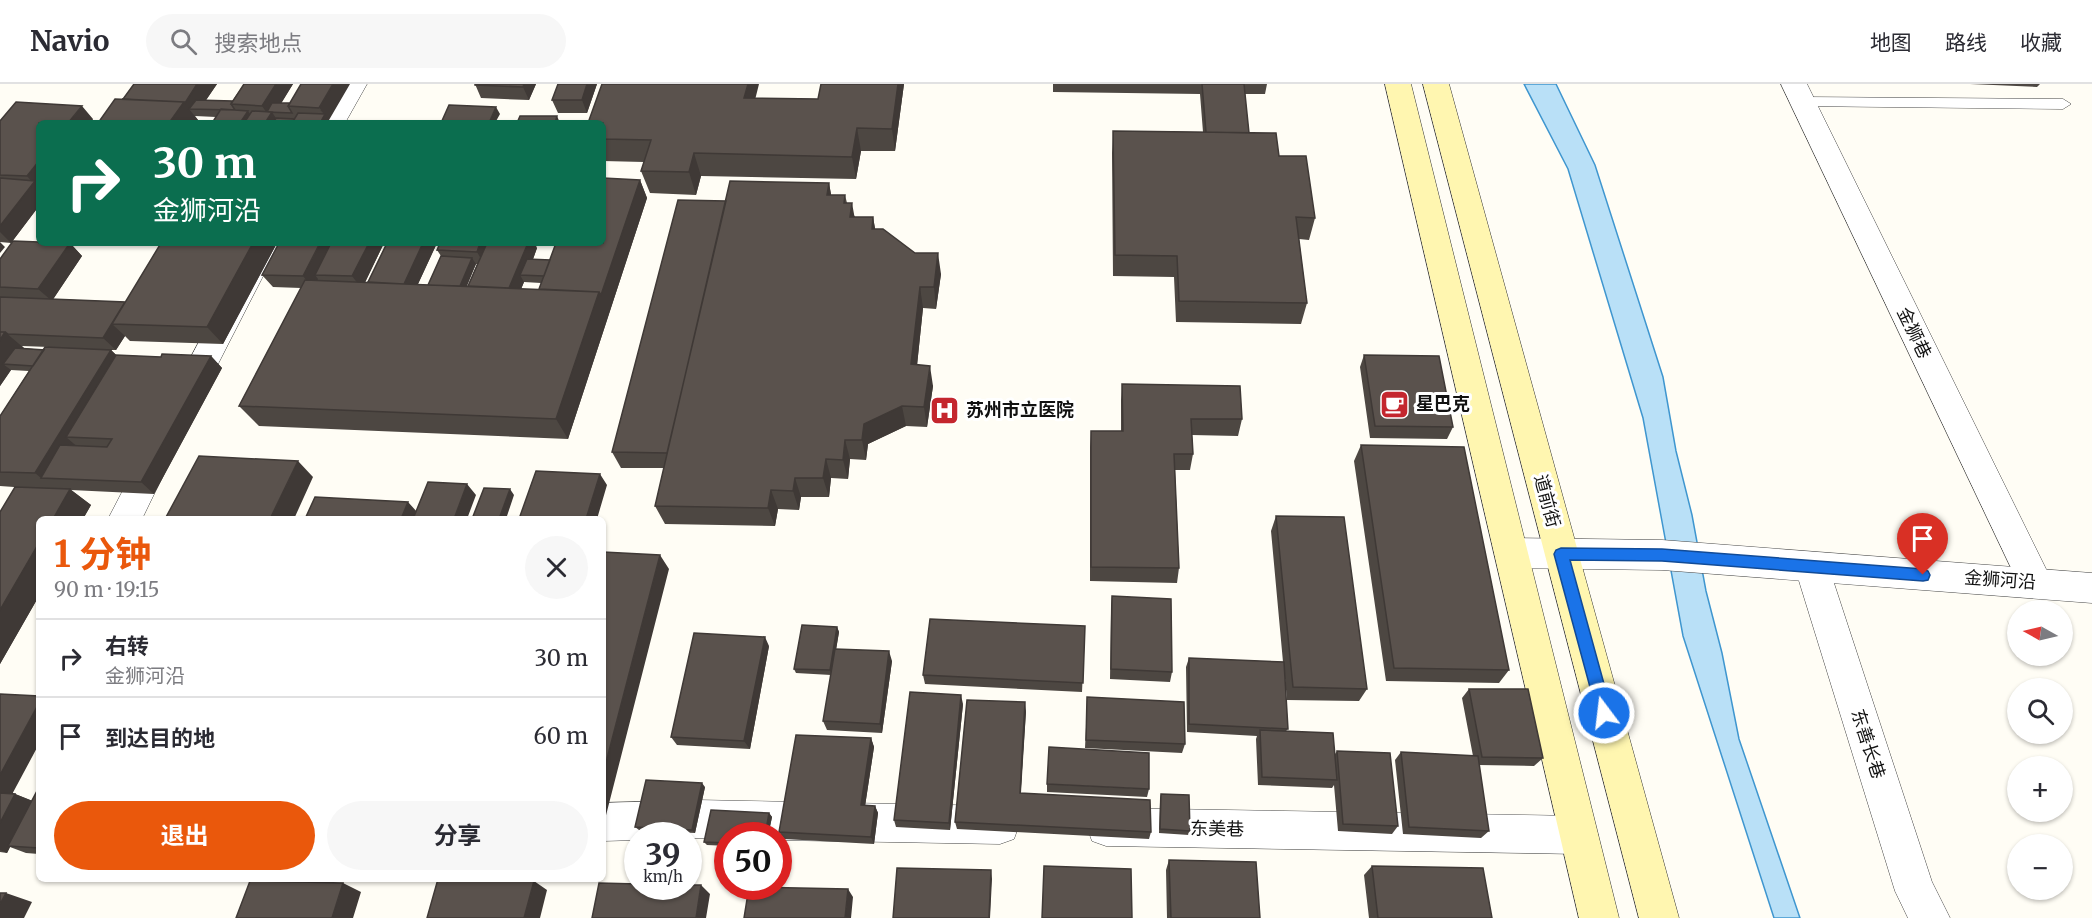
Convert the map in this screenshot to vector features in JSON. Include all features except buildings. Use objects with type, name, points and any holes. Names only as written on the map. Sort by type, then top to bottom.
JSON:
[{"type":"main road","points":[[1398,84],[1513,553],[1599,918]]},
{"type":"main road","name":"道前街","points":[[1436,84],[1659,918]]},
{"type":"street","points":[[334,120],[354,84]]},
{"type":"street","name":"金狮巷","points":[[1798,93],[2035,582]]},
{"type":"street","points":[[126,516],[216,335],[264,246]]},
{"type":"street","name":"金狮河沿","points":[[1513,553],[1662,555],[2092,588]]},
{"type":"street","name":"东善长巷","points":[[1812,568],[1915,891],[1930,918]]},
{"type":"street","name":"东美巷","points":[[606,822],[696,819],[1579,835]]},
{"type":"lane","points":[[1798,93],[2063,104]]},
{"type":"water","points":[[1524,84],[1556,84],[1595,165],[1663,377],[1676,451],[1692,515],[1706,591],[1722,653],[1739,739],[1800,918],[1774,918],[1683,636],[1643,418],[1568,169]]},
{"type":"place","name":"星巴克","points":[[1395,404]]},
{"type":"place","name":"苏州市立医院","points":[[945,410]]},
{"type":"route","points":[[1604,713],[1561,554],[1662,555],[1923,575]]}]
